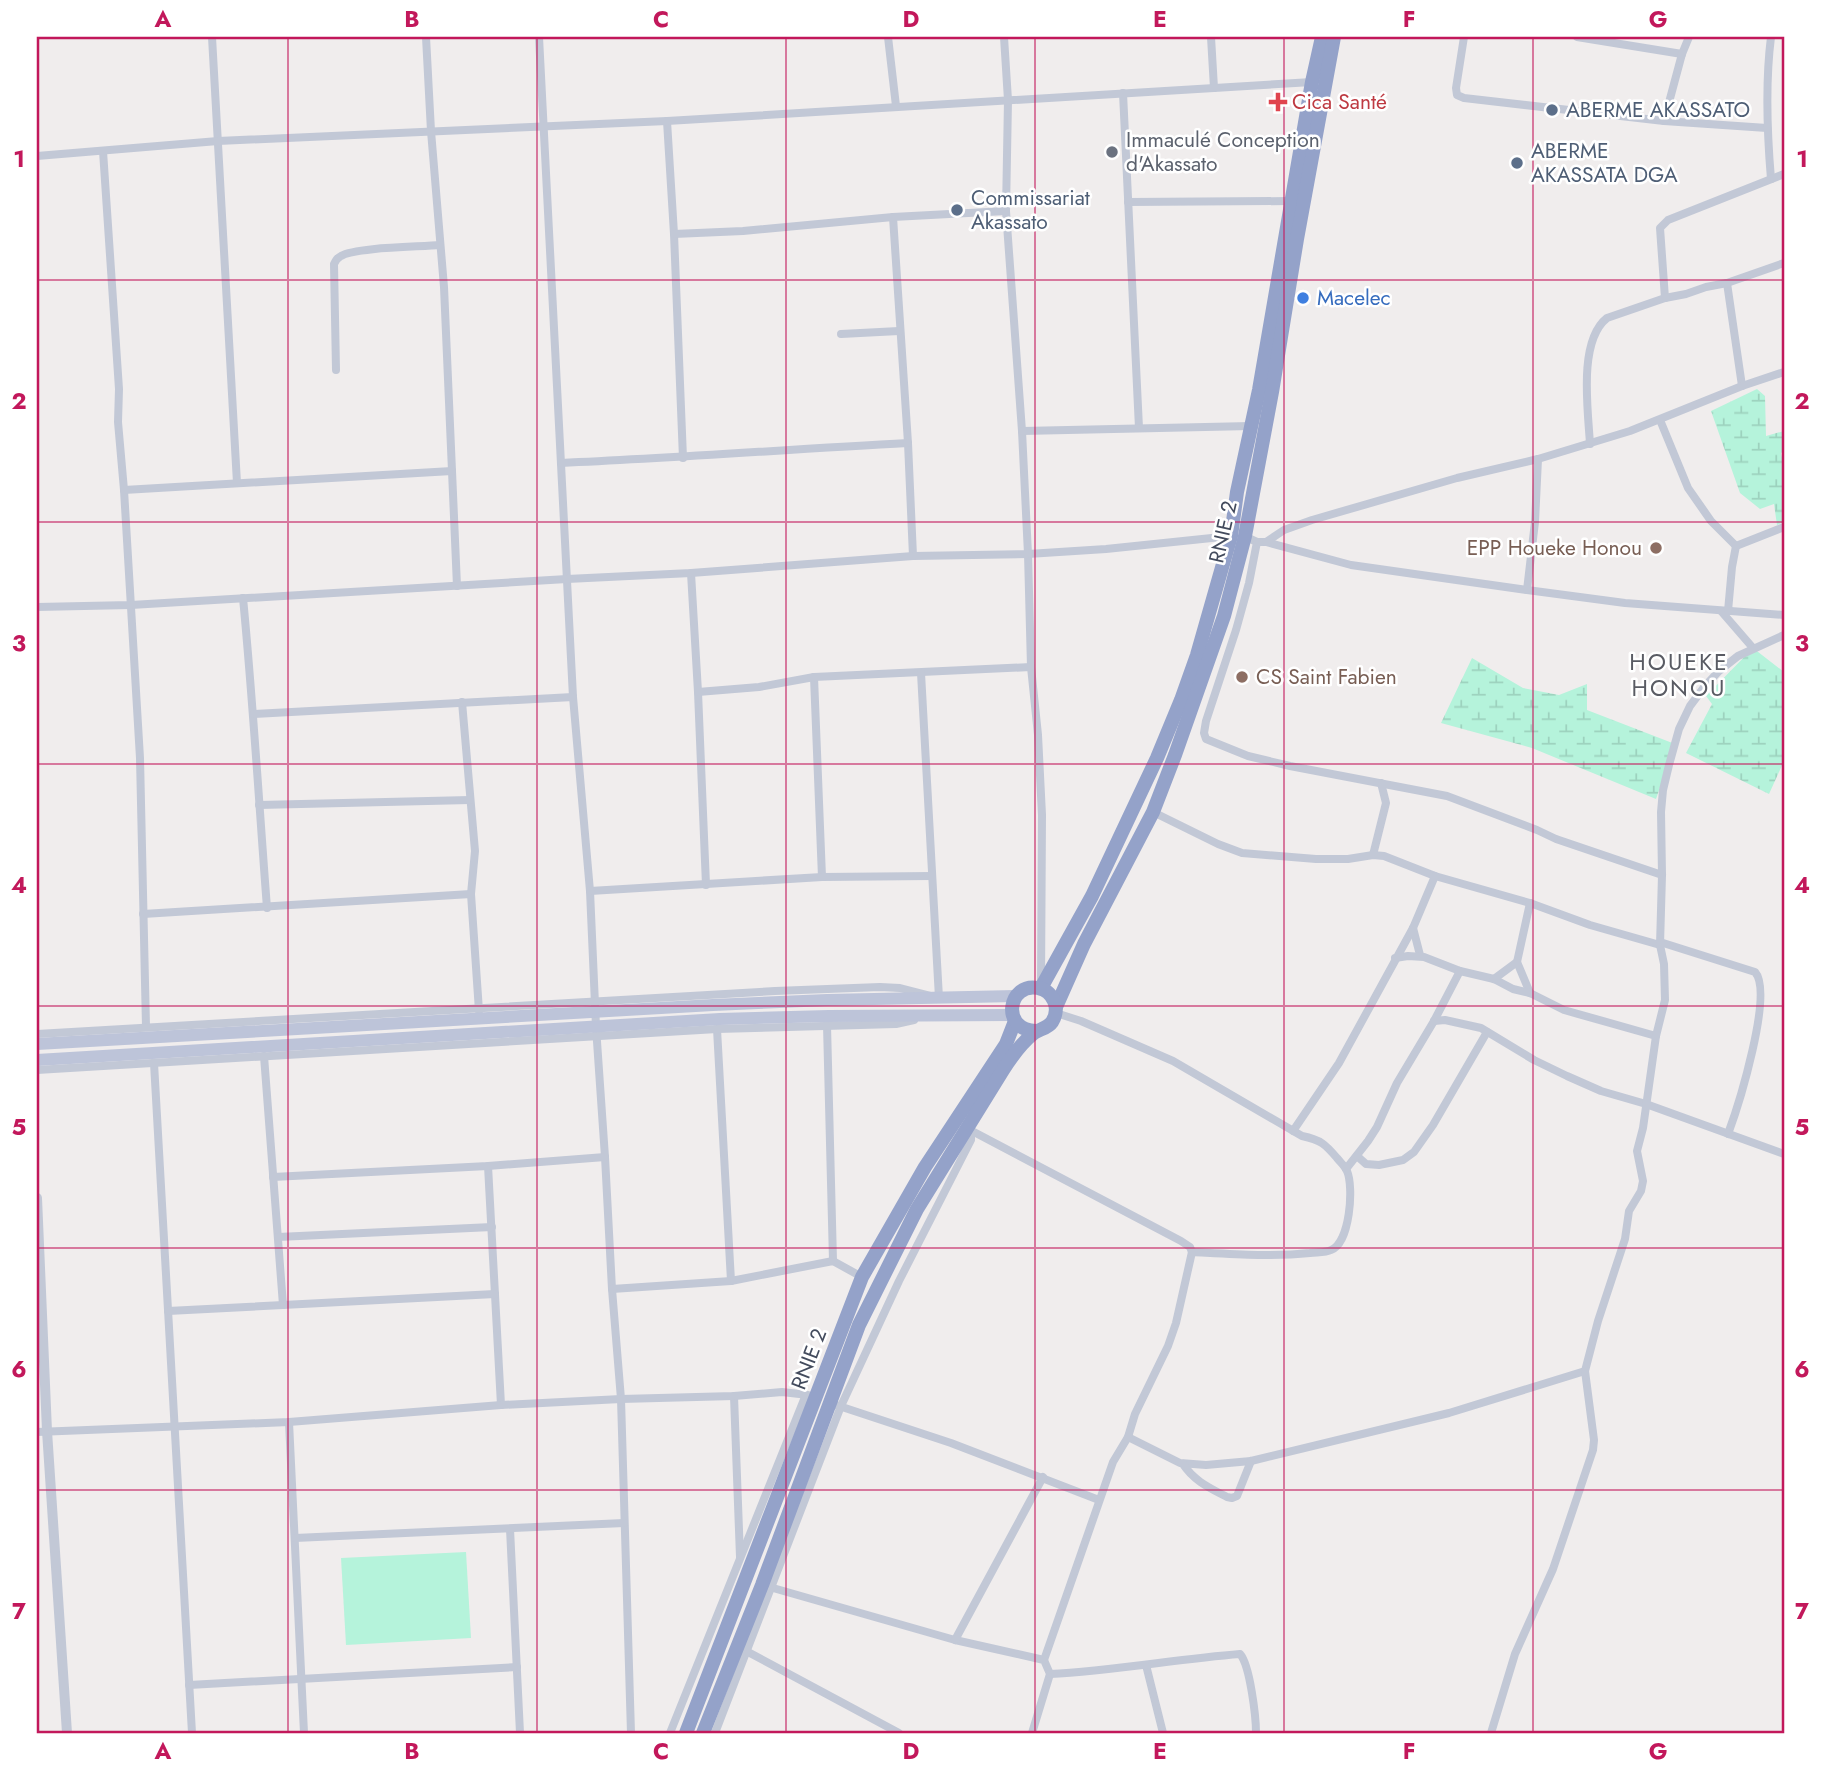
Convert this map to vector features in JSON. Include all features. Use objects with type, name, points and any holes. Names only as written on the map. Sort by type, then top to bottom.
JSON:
[{"type":"highway","name":"RNIE 2","points":[[1041,988],[1092,896],[1157,758],[1197,655],[1250,539],[1237,492],[1259,390],[1322,37]]},
{"type":"highway","name":"RNIE 2","points":[[686,1733],[824,1401],[881,1279],[917,1209],[971,1127],[1016,1050],[1036,1031],[1052,1022],[1084,944],[1153,812],[1180,742],[1250,539],[1303,202],[1334,37]]},
{"type":"highway","points":[[1016,996],[1027,988],[1041,988],[1053,999],[1056,1010]]},
{"type":"highway","name":"RNIE 2","points":[[703,1733],[767,1586],[862,1277],[925,1167],[1006,1044],[1014,1018],[1013,1002],[1016,996]]},
{"type":"highway","points":[[1014,1018],[1024,1029],[1036,1031]]},
{"type":"main road","points":[[37,1044],[595,1007],[1016,996]]},
{"type":"main road","points":[[37,1060],[596,1032],[733,1019],[939,1015],[1014,1018]]},
{"type":"street","points":[[212,37],[237,483]]},
{"type":"street","points":[[426,37],[444,287],[457,586]]},
{"type":"street","points":[[538,37],[573,697],[590,891],[596,1032],[621,1399],[631,1733]]},
{"type":"street","points":[[888,37],[896,106]]},
{"type":"street","points":[[1004,37],[1008,100],[1006,211],[1022,431],[1031,667],[1042,815],[1041,988]]},
{"type":"street","points":[[1211,37],[1214,88]]},
{"type":"street","points":[[1464,37],[1456,88],[1457,95],[1464,98],[1664,121],[1767,128]]},
{"type":"street","points":[[1577,37],[1682,54]]},
{"type":"street","points":[[1664,121],[1689,37]]},
{"type":"street","points":[[1771,37],[1767,128],[1771,179]]},
{"type":"street","points":[[37,156],[218,141],[667,121],[1312,82]]},
{"type":"street","points":[[1123,93],[1139,428]]},
{"type":"street","points":[[667,121],[683,458]]},
{"type":"street","points":[[103,151],[140,758],[145,1027]]},
{"type":"street","points":[[1665,298],[1660,228],[1663,223],[1784,174]]},
{"type":"street","points":[[1128,201],[1291,201]]},
{"type":"street","points":[[674,234],[743,232],[893,217],[1006,211]]},
{"type":"street","points":[[893,217],[913,556]]},
{"type":"street","points":[[336,370],[334,264],[337,258],[356,251],[440,245]]},
{"type":"street","points":[[1590,443],[1587,360],[1597,328],[1607,318],[1665,298],[1727,284],[1784,263]]},
{"type":"street","points":[[1727,284],[1742,386]]},
{"type":"street","points":[[841,334],[899,331]]},
{"type":"street","points":[[37,607],[131,605],[691,573],[913,556],[1028,554],[1250,539],[1457,478],[1538,459],[1590,443],[1660,420],[1742,386],[1784,372]]},
{"type":"street","points":[[1660,420],[1688,488],[1711,521],[1736,546]]},
{"type":"street","points":[[1022,431],[1251,426]]},
{"type":"street","points":[[561,464],[908,443]]},
{"type":"street","points":[[1527,590],[1535,522],[1538,459]]},
{"type":"street","points":[[124,490],[452,471]]},
{"type":"street","points":[[1736,546],[1784,527]]},
{"type":"street","points":[[1250,539],[1352,565],[1527,590],[1625,603],[1784,615]]},
{"type":"street","points":[[1250,539],[1249,583],[1206,722],[1206,739],[1248,756],[1430,792],[1464,802],[1556,839],[1662,875]]},
{"type":"street","points":[[1736,546],[1724,611],[1753,648]]},
{"type":"street","points":[[691,573],[706,885]]},
{"type":"street","points":[[243,598],[267,908]]},
{"type":"street","points":[[1490,1733],[1516,1654],[1553,1569],[1593,1450],[1585,1371],[1625,1239],[1629,1211],[1641,1191],[1643,1181],[1637,1151],[1666,985],[1660,943],[1661,812],[1663,790],[1679,729],[1690,706],[1719,671],[1738,656],[1784,635]]},
{"type":"street","points":[[698,692],[760,687],[814,677],[1031,667]]},
{"type":"street","points":[[921,673],[939,998]]},
{"type":"street","points":[[814,677],[822,877]]},
{"type":"street","points":[[254,714],[573,697]]},
{"type":"street","points":[[37,1034],[480,1013],[471,894],[475,851],[462,702]]},
{"type":"street","points":[[1373,855],[1386,803],[1381,783]]},
{"type":"street","points":[[259,805],[470,800]]},
{"type":"street","points":[[1153,812],[1242,853],[1316,859],[1384,856],[1435,876],[1530,903],[1590,925],[1755,972],[1760,979],[1756,1039],[1728,1134]]},
{"type":"street","points":[[590,891],[822,877],[932,876]]},
{"type":"street","points":[[1293,1131],[1339,1063],[1412,928],[1435,876]]},
{"type":"street","points":[[144,914],[471,894]]},
{"type":"street","points":[[1530,903],[1517,962],[1530,993]]},
{"type":"street","points":[[1412,928],[1420,955]]},
{"type":"street","points":[[1395,958],[1420,955],[1530,993],[1564,1010],[1656,1036]]},
{"type":"street","points":[[1493,979],[1517,962]]},
{"type":"street","points":[[1346,1169],[1377,1127],[1397,1083],[1460,971]]},
{"type":"street","points":[[1056,1010],[1173,1061],[1302,1136],[1316,1139],[1323,1143],[1346,1169],[1350,1180],[1347,1223],[1338,1245],[1331,1250],[1279,1255],[1192,1252]]},
{"type":"street","points":[[37,1070],[596,1032],[895,1024],[939,1015]]},
{"type":"street","points":[[1434,1021],[1445,1020],[1481,1028],[1534,1060],[1567,1076],[1784,1154]]},
{"type":"street","points":[[827,1025],[833,1261]]},
{"type":"street","points":[[717,1029],[731,1281]]},
{"type":"street","points":[[1357,1156],[1366,1164],[1379,1165],[1403,1160],[1414,1152],[1433,1125],[1487,1032]]},
{"type":"street","points":[[264,1056],[283,1305]]},
{"type":"street","points":[[154,1063],[192,1733]]},
{"type":"street","points":[[971,1127],[1181,1241],[1190,1247],[1192,1252],[1168,1346],[1135,1414],[1128,1437],[1113,1462],[1044,1660],[1050,1674],[1032,1733]]},
{"type":"street","points":[[273,1177],[605,1157]]},
{"type":"street","points":[[488,1166],[501,1405]]},
{"type":"street","points":[[37,1198],[42,1431],[67,1733]]},
{"type":"street","points":[[278,1237],[492,1227]]},
{"type":"street","points":[[612,1289],[731,1281],[833,1261],[862,1277]]},
{"type":"street","points":[[168,1311],[495,1294]]},
{"type":"street","points":[[1128,1437],[1183,1464],[1251,1461],[1449,1413],[1585,1371]]},
{"type":"street","points":[[42,1431],[289,1422],[501,1405],[782,1392],[824,1401],[951,1443],[1099,1500]]},
{"type":"street","points":[[734,1396],[741,1561]]},
{"type":"street","points":[[670,1733],[805,1397],[824,1401]]},
{"type":"street","points":[[289,1422],[304,1733]]},
{"type":"street","points":[[1183,1464],[1197,1481],[1232,1498],[1237,1496],[1251,1461]]},
{"type":"street","points":[[955,1640],[1043,1477]]},
{"type":"street","points":[[295,1538],[624,1523]]},
{"type":"street","points":[[510,1529],[520,1733]]},
{"type":"street","points":[[715,1733],[748,1652],[767,1586],[955,1640],[1044,1660]]},
{"type":"street","points":[[748,1652],[899,1733]]},
{"type":"street","points":[[1050,1674],[1091,1672],[1240,1654],[1244,1659],[1252,1698],[1256,1733]]},
{"type":"street","points":[[1146,1665],[1163,1733]]},
{"type":"street","points":[[189,1685],[517,1667]]},
{"type":"green space","points":[[1757,389],[1765,396],[1766,436],[1784,431],[1784,451],[1781,453],[1784,467],[1784,522],[1777,525],[1774,504],[1760,509],[1740,493],[1711,411]]},
{"type":"green space","points":[[1753,648],[1784,672],[1784,761],[1769,794],[1686,753],[1712,704],[1706,696]]},
{"type":"green space","points":[[1472,658],[1523,688],[1559,695],[1587,684],[1587,710],[1675,744],[1656,799],[1532,748],[1441,723]]},
{"type":"green space","points":[[466,1552],[471,1638],[346,1645],[341,1558]]},
{"type":"place","name":"Cica Santé","points":[[1278,102]]},
{"type":"place","name":"ABERME AKASSATO","points":[[1552,110]]},
{"type":"place","name":"Immaculé Conception d'Akassato","points":[[1112,152]]},
{"type":"place","name":"ABERME AKASSATA DGA","points":[[1517,163]]},
{"type":"place","name":"Commissariat Akassato","points":[[957,210]]},
{"type":"place","name":"Macelec","points":[[1303,298]]},
{"type":"place","name":"EPP Houeke Honou","points":[[1656,548]]},
{"type":"place","name":"CS Saint Fabien","points":[[1242,677]]},
{"type":"district","name":"HOUEKE HONOU","points":[[1679,675]]}]
